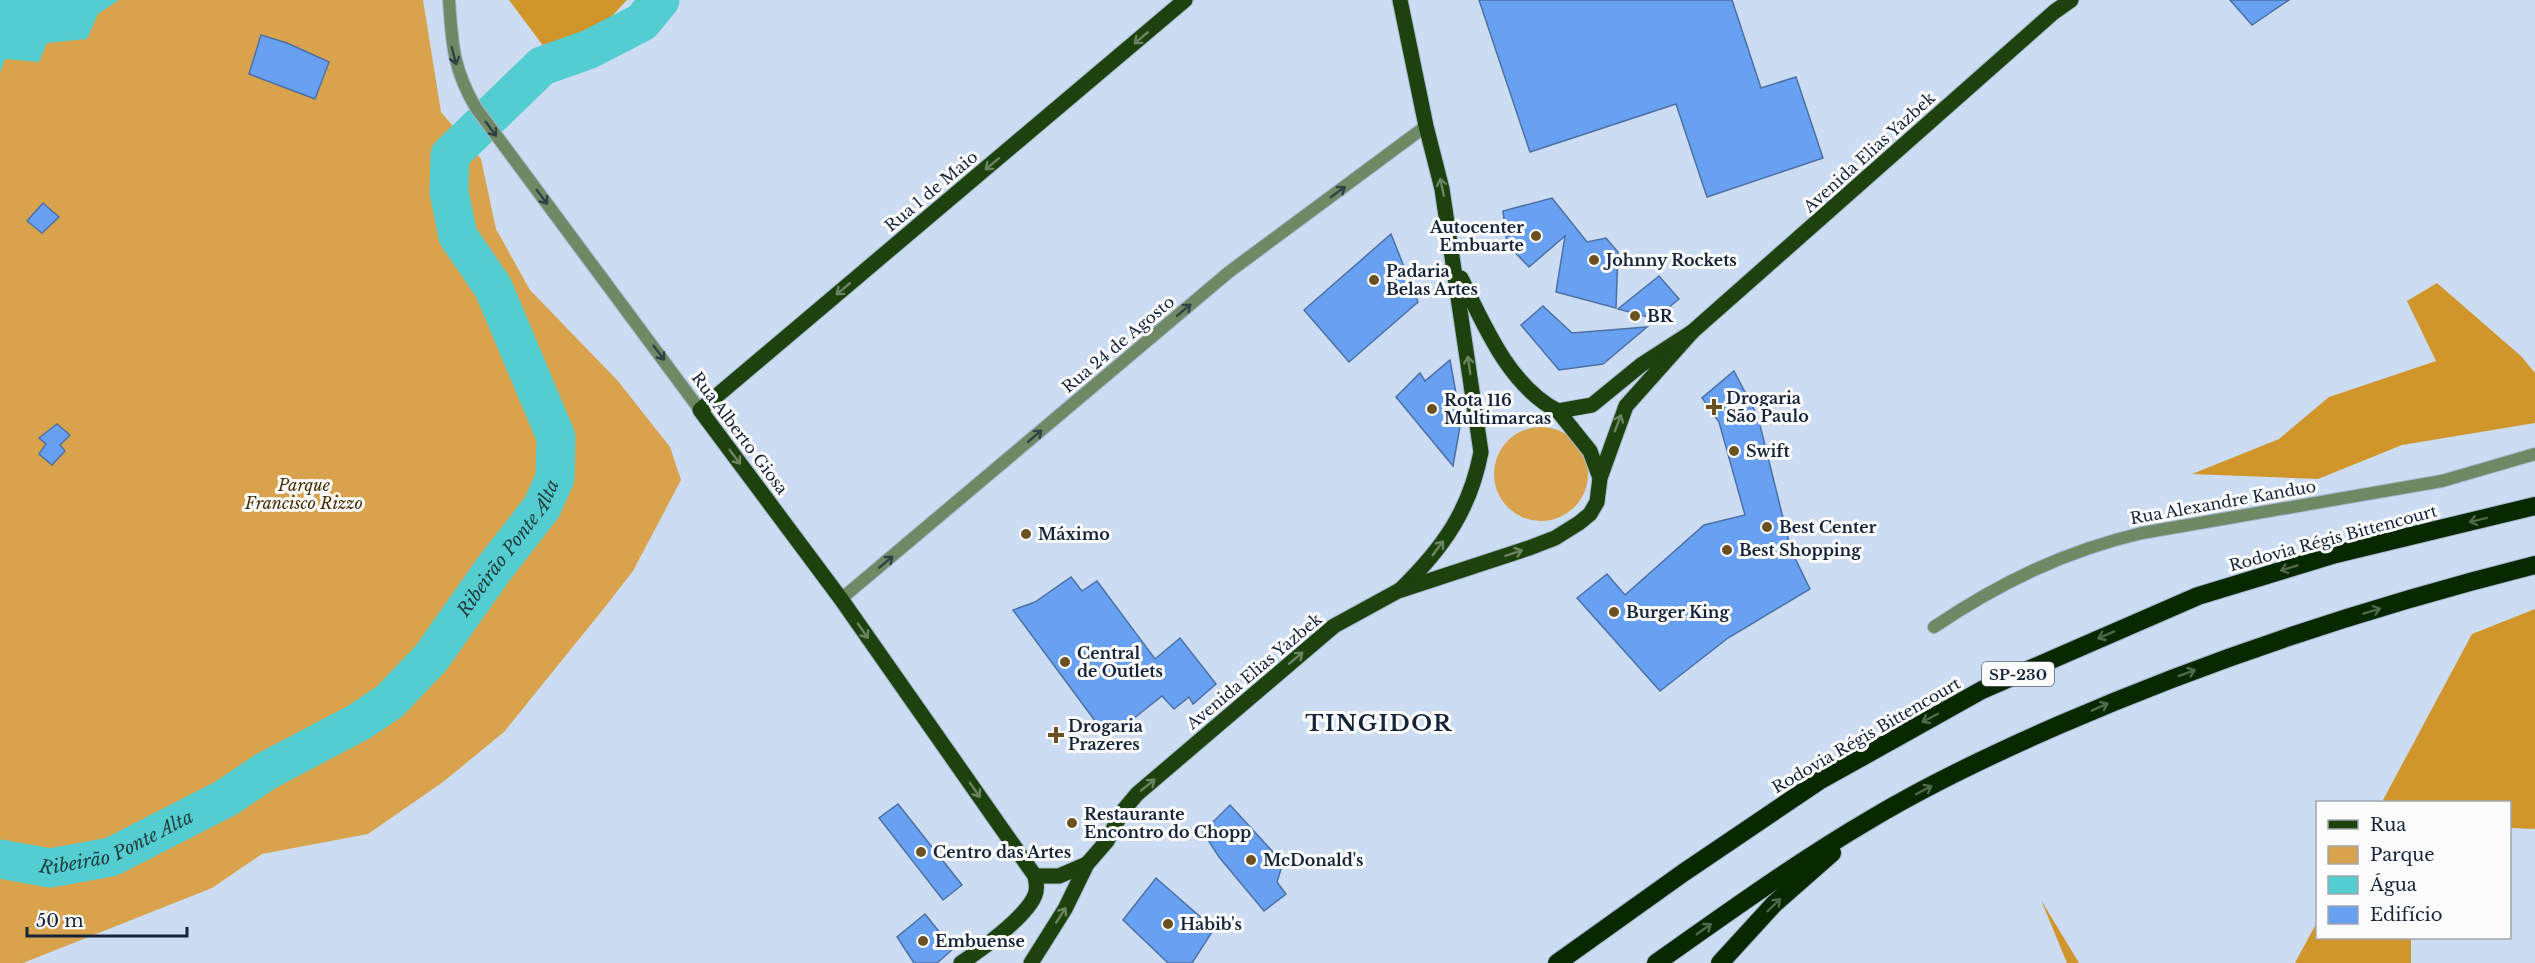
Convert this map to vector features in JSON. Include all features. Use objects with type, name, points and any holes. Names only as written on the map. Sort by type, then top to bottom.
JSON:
[{"type":"highway","name":"Rodovia Régis Bittencourt","points":[[1557,963],[1683,873],[1820,781],[1982,690],[2198,596],[2336,554],[2535,506]]},
{"type":"highway","points":[[1656,963],[1779,876],[1872,818],[2010,747],[2143,689],[2288,636],[2535,565]]},
{"type":"highway","points":[[1720,963],[1774,904],[1872,818]]},
{"type":"main road","name":"Rua 1 de Maio","points":[[700,410],[1185,0]]},
{"type":"main road","points":[[1398,591],[1425,566],[1465,509],[1477,476],[1481,452],[1442,189],[1426,126],[1400,0]]},
{"type":"main road","name":"Avenida Elias Yazbek","points":[[1031,963],[1065,909],[1087,864],[1107,841],[1122,812],[1137,794],[1334,626],[1398,591],[1508,555],[1561,534],[1590,514],[1597,502],[1600,478],[1626,406],[1692,333],[2054,12],[2071,0]]},
{"type":"main road","points":[[1455,266],[1501,353],[1530,390],[1558,411],[1590,451],[1600,478]]},
{"type":"main road","name":"Avenida Elias Yazbek","points":[[1558,411],[1592,405],[1641,365],[1692,333]]},
{"type":"main road","name":"Rua Alberto Giosa","points":[[700,410],[841,599],[1035,876]]},
{"type":"main road","points":[[961,963],[1025,909],[1035,897],[1037,888],[1035,876],[1059,876],[1087,864]]},
{"type":"street","name":"Rua Alberto Giosa","points":[[449,0],[452,53],[466,90],[476,108],[700,410]]},
{"type":"street","name":"Rua 24 de Agosto","points":[[841,599],[1229,272],[1426,126]]},
{"type":"street","name":"Rua Alexandre Kanduo","points":[[1934,627],[1977,598],[2017,577],[2100,543],[2442,481],[2535,454]]},
{"type":"green space","name":"Parque Francisco Rizzo","points":[[0,0],[423,0],[441,112],[481,159],[496,229],[530,290],[618,381],[670,447],[681,480],[633,571],[605,607],[504,732],[443,782],[368,834],[262,854],[212,888],[23,963],[0,963]]},
{"type":"green space","points":[[1541,427],[1559,431],[1574,441],[1584,456],[1588,474],[1584,492],[1574,507],[1559,517],[1541,521],[1523,517],[1508,507],[1498,492],[1494,474],[1498,456],[1508,441],[1523,431]]},
{"type":"shaded area","points":[[509,0],[627,0],[600,29],[544,47]]},
{"type":"shaded area","points":[[2437,283],[2521,356],[2535,373],[2535,423],[2402,445],[2318,479],[2192,474],[2279,439],[2329,397],[2436,361],[2407,301]]},
{"type":"shaded area","points":[[2535,609],[2535,829],[2511,828],[2511,801],[2383,801],[2472,634]]},
{"type":"shaded area","points":[[2041,900],[2079,963],[2067,963]]},
{"type":"shaded area","points":[[2316,924],[2316,939],[2411,939],[2411,963],[2295,963]]},
{"type":"water","points":[[0,0],[119,0],[98,14],[87,39],[47,43],[39,62],[5,59],[0,73]]},
{"type":"building","points":[[1479,0],[1732,0],[1761,88],[1796,77],[1823,158],[1707,197],[1676,104],[1530,152]]},
{"type":"building","points":[[2230,0],[2289,0],[2252,25]]},
{"type":"building","points":[[261,35],[287,43],[329,62],[315,99],[249,74]]},
{"type":"building","points":[[1552,198],[1587,242],[1606,238],[1618,252],[1616,308],[1556,292],[1565,236],[1529,267],[1507,244],[1503,211]]},
{"type":"building","points":[[43,203],[59,217],[42,233],[27,221]]},
{"type":"building","name":"Padaria Belas Artes","points":[[1391,234],[1418,302],[1349,362],[1304,310]]},
{"type":"building","points":[[1659,276],[1679,299],[1655,319],[1618,309]]},
{"type":"building","name":"BR","points":[[1543,306],[1572,333],[1647,327],[1603,364],[1559,370],[1521,325]]},
{"type":"building","name":"Rota 116 Multimarcas","points":[[1450,360],[1461,421],[1453,466],[1396,397],[1420,373],[1425,381]]},
{"type":"building","name":"Best Center","points":[[1734,371],[1758,417],[1791,550],[1810,589],[1728,638],[1660,691],[1577,598],[1607,574],[1625,595],[1704,525],[1745,515],[1719,422],[1702,398]]},
{"type":"building","points":[[57,424],[70,435],[60,445],[65,451],[52,465],[39,454],[46,444],[39,438]]},
{"type":"building","points":[[1071,577],[1082,591],[1097,581],[1155,659],[1180,638],[1216,684],[1193,704],[1189,697],[1174,709],[1162,696],[1128,723],[1123,721],[1107,737],[1013,610],[1035,602]]},
{"type":"building","name":"Centro das Artes","points":[[898,804],[962,885],[943,900],[879,818]]},
{"type":"building","name":"McDonald's","points":[[1230,805],[1283,863],[1277,882],[1286,894],[1264,911],[1219,857],[1203,832]]},
{"type":"building","name":"Habib's","points":[[1156,878],[1214,929],[1192,963],[1168,963],[1123,920]]},
{"type":"building","name":"Embuense","points":[[925,914],[953,949],[937,963],[914,963],[897,937]]},
{"type":"waterway","name":"Ribeirão Ponte Alta","points":[[0,859],[50,868],[111,857],[226,798],[266,771],[359,722],[390,701],[431,658],[493,570],[542,507],[555,478],[556,437],[493,287],[458,236],[449,192],[450,155],[542,66],[590,49],[642,22],[660,0]]},
{"type":"place","name":"Autocenter Embuarte","points":[[1536,236]]},
{"type":"place","name":"Johnny Rockets","points":[[1594,260]]},
{"type":"place","name":"Padaria Belas Artes","points":[[1374,280]]},
{"type":"place","name":"BR","points":[[1635,316]]},
{"type":"place","name":"Drogaria São Paulo","points":[[1714,407]]},
{"type":"place","name":"Rota 116 Multimarcas","points":[[1432,409]]},
{"type":"place","name":"Swift","points":[[1734,451]]},
{"type":"place","name":"Best Center","points":[[1767,527]]},
{"type":"place","name":"Máximo","points":[[1026,534]]},
{"type":"place","name":"Best Shopping","points":[[1727,550]]},
{"type":"place","name":"Burger King","points":[[1614,612]]},
{"type":"place","name":"Central de Outlets","points":[[1065,662]]},
{"type":"place","name":"Drogaria Prazeres","points":[[1056,735]]},
{"type":"place","name":"Restaurante Encontro do Chopp","points":[[1072,823]]},
{"type":"place","name":"Centro das Artes","points":[[921,852]]},
{"type":"place","name":"McDonald's","points":[[1251,860]]},
{"type":"place","name":"Habib's","points":[[1168,924]]},
{"type":"place","name":"Embuense","points":[[923,941]]},
{"type":"district","name":"TINGIDOR","points":[[1379,723]]}]
